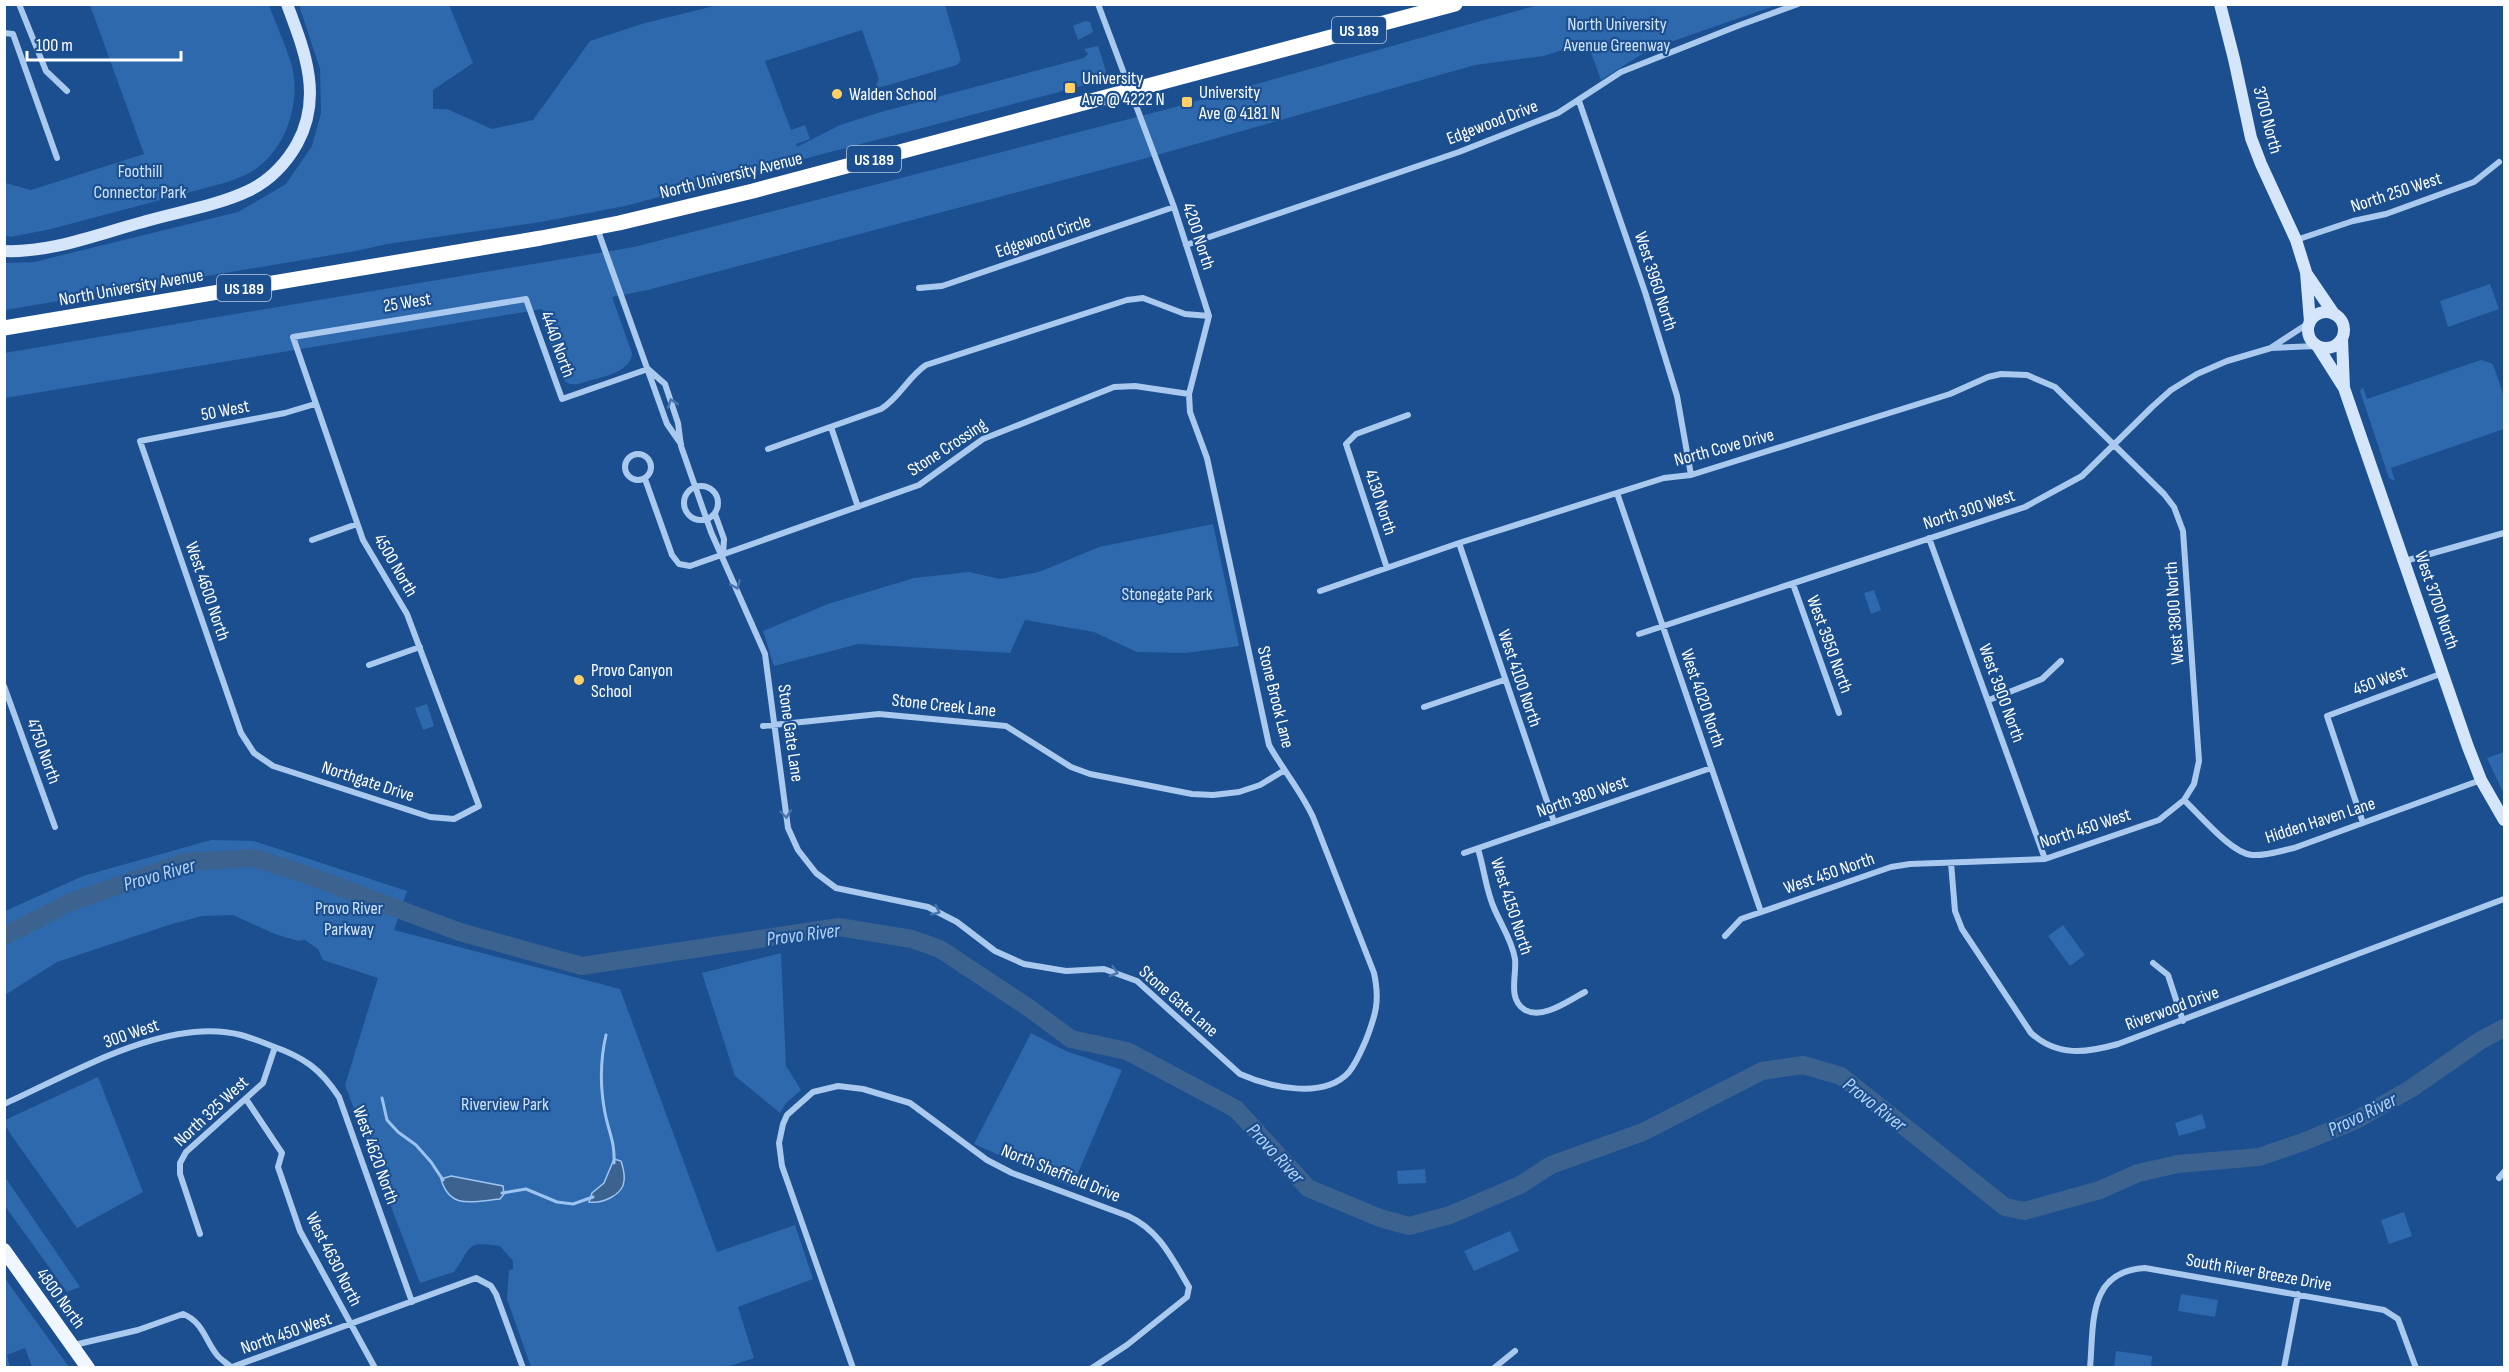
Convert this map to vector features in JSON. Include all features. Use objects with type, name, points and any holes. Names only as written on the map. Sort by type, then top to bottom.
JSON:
[{"type":"highway","name":"North University Avenue","points":[[4,328],[597,227],[741,194],[1428,9],[1455,4]]},
{"type":"main road","points":[[4,251],[34,250],[65,243],[246,192],[261,184],[282,166],[301,136],[310,108],[311,88],[303,47],[287,4]]},
{"type":"main road","name":"3700 North","points":[[2220,4],[2251,138],[2260,164],[2296,240]]},
{"type":"main road","points":[[2296,240],[2306,272],[2308,336],[2317,346],[2332,348],[2342,339],[2343,325],[2306,272]]},
{"type":"main road","points":[[2309,323],[2320,313],[2334,314]]},
{"type":"main road","name":"West 3700 North","points":[[2342,339],[2344,388]]},
{"type":"main road","name":"West 3700 North","points":[[2317,346],[2344,388],[2481,780],[2505,820]]},
{"type":"main road","name":"4800 North","points":[[4,1250],[74,1345],[88,1368]]},
{"type":"street","points":[[19,4],[39,59],[55,82],[66,91]]},
{"type":"street","name":"4200 North","points":[[1098,4],[1174,207],[1209,316]]},
{"type":"street","name":"Edgewood Drive","points":[[1186,245],[1459,152],[1558,113],[1620,72],[1798,4]]},
{"type":"street","points":[[4,33],[13,34],[57,158]]},
{"type":"street","name":"West 3960 North","points":[[1579,101],[1677,396],[1691,475]]},
{"type":"street","name":"North 250 West","points":[[2296,240],[2353,221],[2386,214],[2474,182],[2499,162]]},
{"type":"street","name":"Edgewood Circle","points":[[919,288],[942,286],[1174,207]]},
{"type":"street","name":"Stone Gate Lane","points":[[597,227],[667,424],[681,446]]},
{"type":"street","points":[[768,449],[881,409],[894,401],[915,372],[926,365],[1127,300],[1143,298],[1185,314],[1209,316],[1189,394]]},
{"type":"street","name":"4440 North","points":[[526,299],[562,399],[648,369]]},
{"type":"street","name":"25 West","points":[[293,337],[526,299]]},
{"type":"street","name":"North 300 West","points":[[2271,348],[2309,323]]},
{"type":"street","name":"4500 North","points":[[293,337],[363,540],[407,614],[479,806]]},
{"type":"street","name":"North 300 West","points":[[1639,634],[2025,507],[2082,476],[2165,396],[2197,374],[2227,361],[2271,348],[2317,346]]},
{"type":"street","name":"Stone Gate Lane","points":[[648,369],[665,384],[678,423],[681,446],[706,517],[765,654],[788,828],[798,850],[816,873],[836,888],[928,907],[957,922],[995,951],[1023,964],[1066,971],[1104,969],[1122,973],[1137,981],[1240,1074],[1261,1083],[1284,1088],[1316,1088],[1347,1074],[1358,1060]]},
{"type":"street","name":"North Cove Drive","points":[[1320,591],[1459,543],[1664,478],[1691,475],[1950,394],[1976,381],[2001,374],[2027,375],[2055,387],[2115,446]]},
{"type":"street","name":"Stone Crossing","points":[[645,479],[672,555],[679,564],[690,566],[919,485],[983,438],[1114,387],[1135,386],[1189,394]]},
{"type":"street","name":"Stone Brook Lane","points":[[1189,394],[1190,412],[1207,458],[1269,745],[1283,771],[1304,798],[1313,817],[1374,973],[1378,992],[1376,1014],[1358,1060]]},
{"type":"street","name":"50 West","points":[[140,441],[285,413],[315,404]]},
{"type":"street","name":"4130 North","points":[[1388,568],[1346,444],[1356,434],[1408,415]]},
{"type":"street","points":[[831,427],[858,507]]},
{"type":"street","name":"West 4600 North","points":[[140,441],[241,733],[251,749]]},
{"type":"street","name":"West 3800 North","points":[[2115,446],[2169,501],[2180,520],[2183,531],[2199,761],[2194,784],[2184,800]]},
{"type":"street","points":[[640,454],[649,460],[651,470],[645,479],[635,481],[627,475],[624,465],[630,456],[640,454]]},
{"type":"street","name":"Stone Gate Lane","points":[[696,489],[704,486],[713,490],[719,505],[715,514],[724,539],[723,555]]},
{"type":"street","points":[[696,489],[688,492],[683,500],[689,516],[698,520],[715,514]]},
{"type":"street","name":"West 4020 North","points":[[1617,493],[1761,912]]},
{"type":"street","points":[[312,540],[357,524]]},
{"type":"street","points":[[2405,561],[2505,533]]},
{"type":"street","name":"West 3900 North","points":[[1929,538],[2045,859]]},
{"type":"street","name":"West 4100 North","points":[[1459,543],[1554,822]]},
{"type":"street","name":"West 3950 North","points":[[1793,584],[1839,713]]},
{"type":"street","points":[[369,665],[420,647]]},
{"type":"street","points":[[1989,700],[2042,679],[2061,661]]},
{"type":"street","name":"450 West","points":[[2363,823],[2327,716],[2443,673]]},
{"type":"street","points":[[1424,707],[1504,680]]},
{"type":"street","name":"4750 North","points":[[4,687],[56,827]]},
{"type":"street","name":"Stone Creek Lane","points":[[763,726],[879,714],[1006,726],[1071,767],[1089,774],[1192,794],[1213,795],[1239,792],[1260,785],[1283,771]]},
{"type":"street","name":"Northgate Drive","points":[[251,749],[273,766],[430,817],[454,819],[479,806]]},
{"type":"street","name":"North 380 West","points":[[1464,853],[1711,768]]},
{"type":"street","name":"Hidden Haven Lane","points":[[2184,800],[2237,852],[2252,855],[2267,854],[2294,848],[2481,780]]},
{"type":"street","name":"North 450 West","points":[[1951,862],[2045,859],[2159,820],[2184,800]]},
{"type":"street","name":"West 4150 North","points":[[1478,849],[1493,907],[1513,949],[1514,990],[1518,1004],[1527,1011],[1539,1013],[1585,992]]},
{"type":"street","name":"West 450 North","points":[[1725,936],[1736,922],[1891,867],[1951,862]]},
{"type":"street","name":"Riverwood Drive","points":[[1951,862],[1955,911],[1962,929],[2025,1026],[2038,1040],[2059,1050],[2070,1052],[2094,1050],[2183,1021],[2505,900]]},
{"type":"street","points":[[2153,963],[2168,975],[2183,1021]]},
{"type":"street","name":"300 West","points":[[4,1104],[137,1043],[165,1036],[192,1032],[240,1034],[275,1047]]},
{"type":"street","name":"North 325 West","points":[[200,1234],[180,1174],[180,1163],[186,1152],[263,1083],[275,1047]]},
{"type":"street","name":"West 4620 North","points":[[275,1047],[296,1055],[316,1068],[339,1096],[412,1302]]},
{"type":"street","name":"North Sheffield Drive","points":[[853,1368],[782,1166],[780,1143],[783,1124],[795,1106],[813,1092],[838,1086],[863,1089],[910,1102],[987,1160],[1012,1173],[1144,1223],[1156,1235],[1189,1287],[1187,1297],[1126,1345],[1092,1368]]},
{"type":"street","name":"West 4630 North","points":[[246,1099],[282,1153],[278,1167],[300,1231],[335,1291],[351,1326],[375,1368]]},
{"type":"street","points":[[2499,1178],[2505,1172]]},
{"type":"street","name":"South River Breeze Drive","points":[[2090,1368],[2095,1307],[2098,1297],[2111,1279],[2125,1271],[2145,1268],[2387,1311],[2398,1319],[2416,1368]]},
{"type":"street","name":"North 450 West","points":[[232,1367],[351,1326],[476,1278],[484,1281],[496,1294],[523,1368]]},
{"type":"street","points":[[2284,1368],[2298,1294]]},
{"type":"street","points":[[74,1345],[138,1330],[183,1314],[192,1318],[200,1326],[218,1357],[232,1367]]},
{"type":"street","points":[[1494,1368],[1515,1351]]},
{"type":"green space","name":"Foothill Connector Park","points":[[90,5],[269,5],[292,66],[294,95],[288,124],[275,150],[265,161],[251,172],[228,182],[51,229],[10,237],[5,235],[5,183],[31,190],[144,154]]},
{"type":"green space","points":[[299,5],[449,5],[473,63],[433,90],[433,109],[447,109],[492,129],[533,120],[590,41],[645,23],[718,5],[945,5],[961,60],[957,65],[878,88],[876,85],[879,79],[862,30],[765,61],[791,130],[805,125],[810,139],[796,144],[797,147],[840,125],[881,112],[1084,58],[1088,54],[1084,49],[1098,46],[1106,71],[1104,79],[1097,82],[625,206],[541,222],[387,244],[5,310],[5,263],[34,262],[238,212],[286,184],[312,146],[321,113],[320,69]]},
{"type":"green space","name":"North University Avenue Greenway","points":[[1538,5],[1777,5],[1650,49],[1601,80],[1587,42],[1544,56],[1475,65],[1143,159],[648,290],[612,297],[632,353],[630,360],[626,366],[611,374],[578,384],[569,384],[562,377],[544,326],[542,309],[5,398],[4,353],[634,247],[1164,110]]},
{"type":"green space","points":[[1085,21],[1090,22],[1093,32],[1078,40],[1073,26]]},
{"type":"green space","points":[[2490,284],[2499,309],[2448,327],[2440,301]]},
{"type":"green space","points":[[2481,360],[2493,364],[2504,397],[2504,429],[2391,468],[2395,481],[2389,478],[2360,391],[2363,387],[2367,399]]},
{"type":"green space","name":"Stonegate Park","points":[[1213,524],[1239,646],[1185,653],[1137,652],[1094,632],[1025,620],[1010,653],[858,644],[774,666],[763,631],[828,604],[914,578],[969,572],[1000,579],[1039,572],[1099,547]]},
{"type":"green space","points":[[1874,590],[1881,610],[1871,614],[1864,593]]},
{"type":"green space","points":[[427,704],[434,726],[423,730],[415,708]]},
{"type":"green space","points":[[2504,752],[2504,794],[2487,758]]},
{"type":"green space","name":"Riverview Park","points":[[211,840],[254,841],[407,891],[394,930],[620,989],[717,1252],[795,1225],[813,1279],[738,1307],[754,1358],[727,1367],[531,1367],[507,1299],[509,1270],[513,1269],[513,1261],[500,1246],[475,1245],[471,1247],[454,1272],[420,1283],[345,1085],[378,978],[323,960],[318,949],[305,940],[298,941],[275,934],[233,915],[202,916],[57,962],[5,995],[5,911],[83,876]]},
{"type":"green space","points":[[2063,925],[2085,955],[2070,966],[2048,936]]},
{"type":"green space","points":[[781,953],[786,1066],[801,1090],[786,1103],[780,1113],[735,1076],[702,973]]},
{"type":"green space","points":[[1031,1033],[1066,1051],[1122,1070],[1072,1187],[974,1144]]},
{"type":"green space","points":[[98,1077],[143,1192],[77,1228],[12,1136],[5,1125],[5,1120]]},
{"type":"green space","points":[[2202,1114],[2206,1128],[2179,1136],[2175,1123]]},
{"type":"green space","points":[[1425,1169],[1426,1183],[1398,1184],[1397,1171]]},
{"type":"green space","points":[[5,1177],[80,1287],[67,1292],[5,1206]]},
{"type":"green space","points":[[2404,1212],[2412,1236],[2389,1244],[2381,1220]]},
{"type":"green space","points":[[1510,1231],[1519,1251],[1474,1271],[1464,1251]]},
{"type":"green space","points":[[4,1277],[69,1367],[32,1367],[25,1348],[7,1355],[10,1367],[6,1367]]},
{"type":"green space","points":[[2181,1294],[2218,1300],[2215,1317],[2178,1311]]},
{"type":"green space","points":[[2116,1351],[2152,1356],[2151,1367],[2114,1367]]},
{"type":"shaded area","points":[[614,1159],[622,1163],[623,1186],[611,1198],[600,1202],[589,1202],[592,1193],[604,1183]]},
{"type":"shaded area","points":[[451,1176],[503,1186],[504,1194],[500,1199],[473,1202],[457,1200],[445,1189],[441,1179]]},
{"type":"waterway","name":"Provo River","points":[[4,936],[71,902],[185,862],[255,858],[460,932],[582,966],[839,927],[912,939],[940,949],[1071,1039],[1127,1051],[1236,1109],[1308,1188],[1380,1218],[1409,1226],[1450,1215],[1520,1185],[1551,1165],[1643,1132],[1762,1071],[1803,1065],[1841,1076],[2005,1207],[2024,1211],[2100,1190],[2138,1173],[2178,1164],[2259,1157],[2303,1142],[2356,1120],[2412,1088],[2481,1040],[2504,1028]]},
{"type":"waterway","points":[[606,1035],[602,1064],[602,1094],[614,1149],[614,1163]]},
{"type":"waterway","points":[[382,1098],[387,1120],[398,1132],[416,1145],[443,1180]]},
{"type":"waterway","points":[[502,1193],[526,1189],[557,1202],[573,1204],[593,1197]]},
{"type":"place","name":"University Ave @ 4222 N","points":[[1070,88]]},
{"type":"place","name":"Walden School","points":[[837,94]]},
{"type":"place","name":"University Ave @ 4181 N","points":[[1187,102]]},
{"type":"place","name":"Provo Canyon School","points":[[579,680]]},
{"type":"park label","name":"Provo River Parkway","points":[[349,918]]}]
